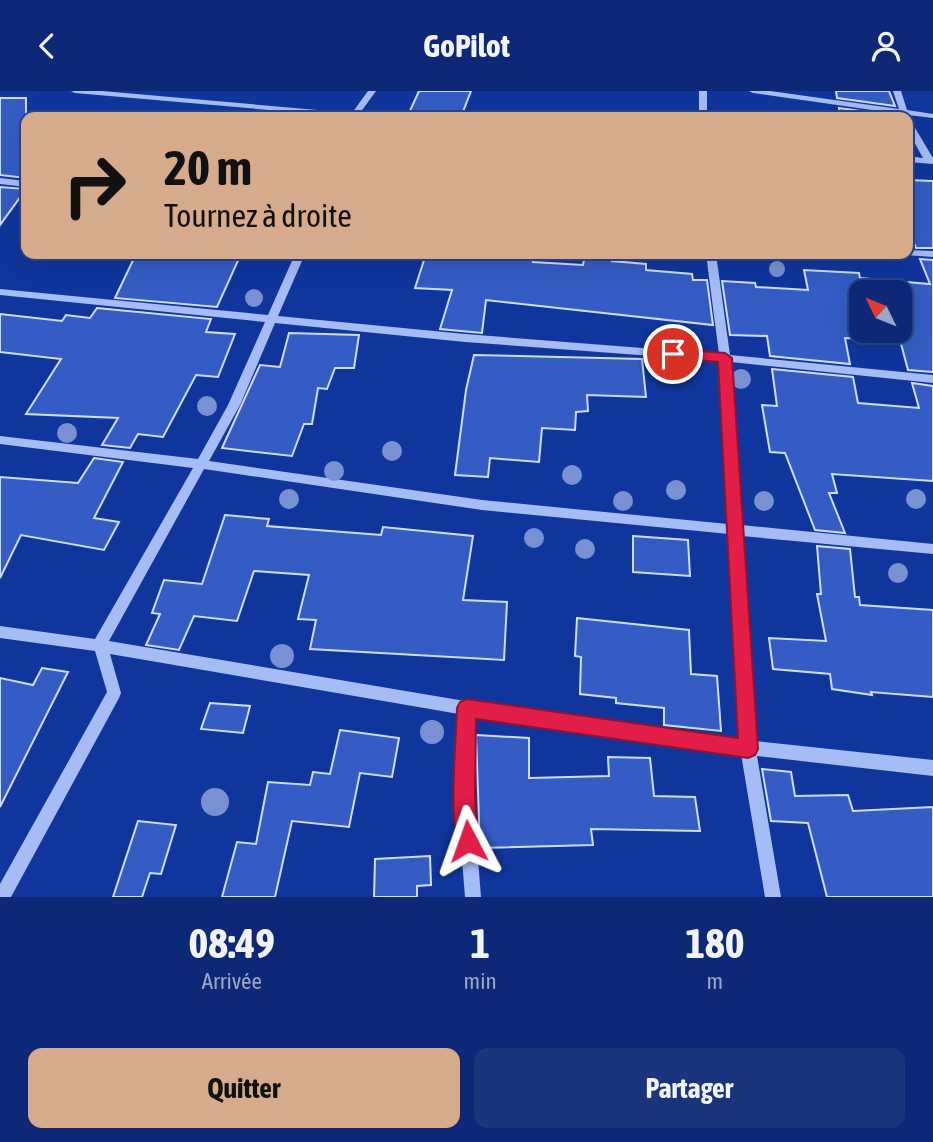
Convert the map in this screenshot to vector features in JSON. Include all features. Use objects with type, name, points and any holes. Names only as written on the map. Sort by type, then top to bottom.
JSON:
[{"type":"street","points":[[75,91],[309,112]]},
{"type":"street","points":[[356,112],[372,91]]},
{"type":"street","points":[[703,91],[703,112]]},
{"type":"street","points":[[753,91],[886,112]]},
{"type":"street","points":[[897,91],[903,112]]},
{"type":"street","points":[[913,115],[933,116]]},
{"type":"street","points":[[913,131],[931,160]]},
{"type":"street","points":[[913,159],[931,160]]},
{"type":"street","points":[[0,181],[21,183]]},
{"type":"street","points":[[913,253],[933,254]]},
{"type":"street","points":[[2,897],[114,693],[100,644],[234,405],[298,259]]},
{"type":"street","points":[[712,259],[725,358],[748,749],[773,897]]},
{"type":"street","points":[[0,292],[465,338],[725,358],[933,379]]},
{"type":"street","points":[[0,440],[201,464],[482,505],[933,549]]},
{"type":"street","points":[[0,632],[100,644],[467,708],[748,749],[933,768]]},
{"type":"street","points":[[467,708],[465,796],[473,897]]},
{"type":"building","points":[[419,91],[471,91],[463,112],[409,112]]},
{"type":"building","points":[[836,91],[889,91],[895,106],[837,98]]},
{"type":"building","points":[[0,98],[26,98],[26,112],[21,112],[21,177],[0,175]]},
{"type":"building","points":[[839,108],[868,112],[840,112]]},
{"type":"building","points":[[913,180],[933,181],[933,248],[916,248],[913,241]]},
{"type":"building","points":[[0,187],[21,189],[21,196],[0,225]]},
{"type":"building","points":[[134,259],[239,259],[217,307],[115,298]]},
{"type":"building","points":[[424,259],[533,259],[533,262],[583,265],[584,259],[612,259],[646,264],[646,270],[692,274],[693,280],[707,280],[713,325],[486,300],[482,333],[440,329],[452,290],[415,288]]},
{"type":"building","points":[[920,259],[933,260],[933,372],[908,370],[901,343],[912,343],[912,282],[930,284]]},
{"type":"building","points":[[804,270],[859,273],[860,278],[883,280],[849,280],[849,338],[845,338],[850,364],[770,356],[767,336],[730,335],[722,281],[755,283],[756,287],[808,290]]},
{"type":"building","points":[[97,308],[211,319],[206,332],[235,334],[218,377],[196,375],[163,437],[138,434],[130,448],[102,445],[118,418],[26,414],[61,359],[0,352],[0,314],[62,321],[66,315],[90,318]]},
{"type":"building","points":[[289,333],[359,335],[354,368],[335,368],[327,389],[318,388],[312,424],[304,424],[292,456],[222,448],[260,365],[280,367]]},
{"type":"building","points":[[474,355],[642,359],[646,397],[587,395],[588,411],[576,412],[575,430],[542,428],[539,462],[490,458],[488,477],[455,475],[466,390]]},
{"type":"building","points":[[772,369],[853,377],[858,403],[919,408],[912,383],[933,386],[933,481],[832,474],[837,493],[829,493],[845,533],[815,530],[785,453],[770,452],[762,405],[777,406]]},
{"type":"building","points":[[94,458],[123,462],[94,518],[119,522],[104,550],[21,535],[0,578],[0,477],[78,483]]},
{"type":"building","points":[[225,515],[269,519],[267,526],[381,535],[383,527],[473,536],[463,600],[507,602],[504,660],[310,649],[316,620],[298,619],[309,575],[254,571],[237,621],[194,616],[179,650],[146,645],[160,614],[152,613],[164,580],[202,584]]},
{"type":"building","points":[[633,536],[688,540],[690,576],[633,572]]},
{"type":"building","points":[[817,546],[850,549],[855,597],[859,597],[860,605],[933,610],[933,697],[871,692],[872,695],[832,689],[830,674],[773,669],[769,638],[826,641],[817,594],[821,594]]},
{"type":"building","points":[[577,618],[689,630],[691,674],[717,676],[721,731],[664,725],[664,708],[616,703],[616,698],[580,694],[581,657],[575,656]]},
{"type":"building","points":[[42,668],[68,672],[0,807],[0,678],[33,685]]},
{"type":"building","points":[[210,703],[250,706],[243,733],[201,729]]},
{"type":"building","points":[[340,730],[399,738],[392,777],[360,773],[349,827],[292,821],[275,897],[222,897],[237,842],[256,844],[268,782],[310,785],[313,772],[330,774]]},
{"type":"building","points":[[476,735],[529,738],[529,778],[609,776],[608,757],[650,758],[654,796],[695,797],[700,831],[591,829],[593,845],[480,848]]},
{"type":"building","points":[[762,769],[791,772],[795,796],[848,795],[853,811],[933,807],[933,897],[827,897],[808,823],[771,821]]},
{"type":"building","points":[[138,821],[176,825],[161,874],[150,873],[142,897],[113,897]]},
{"type":"building","points":[[430,856],[431,885],[417,886],[417,897],[374,897],[375,859]]},
{"type":"route","points":[[468,841],[465,796],[467,708],[748,749],[725,358],[673,354]]}]
